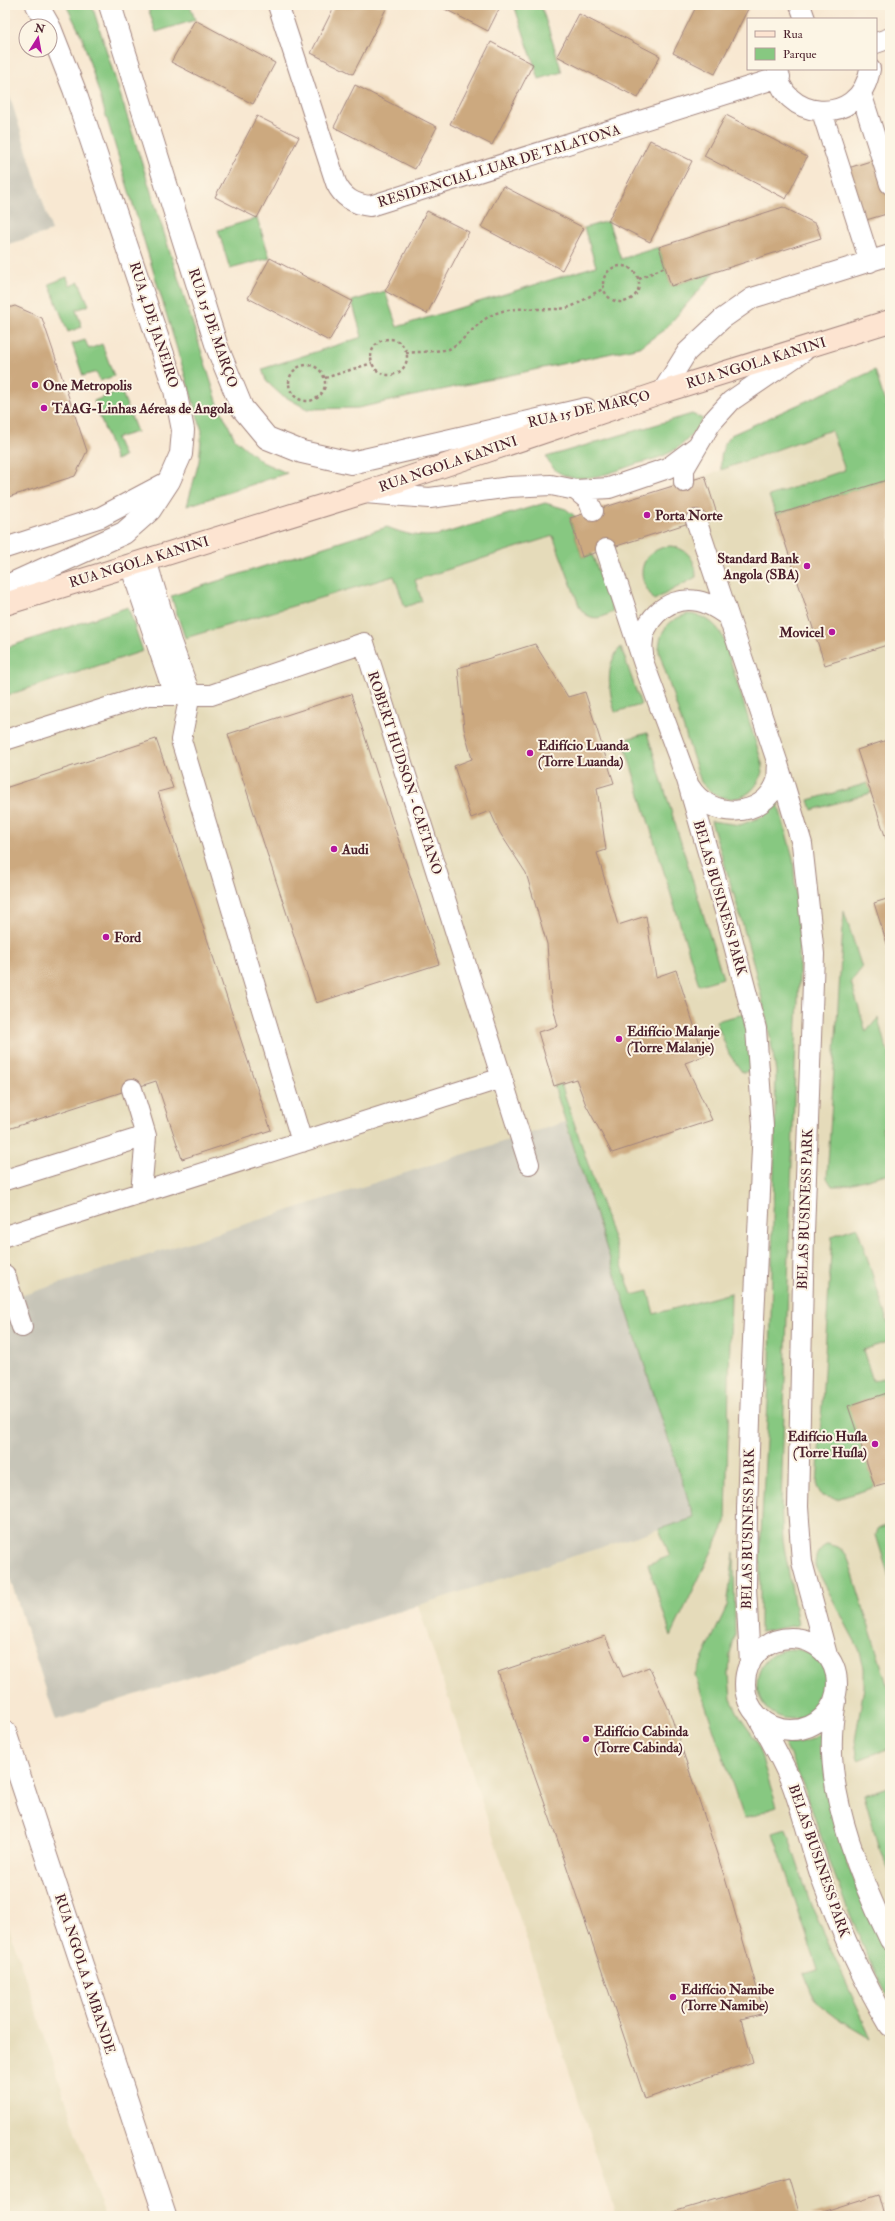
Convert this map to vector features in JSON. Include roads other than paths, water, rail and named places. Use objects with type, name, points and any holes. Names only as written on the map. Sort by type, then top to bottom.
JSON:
[{"type":"main road","name":"RUA NGOLA KANINI","points":[[5,604],[362,492],[662,392],[890,321]]},
{"type":"street","name":"RUA 4 DE JANEIRO","points":[[37,5],[44,18]]},
{"type":"street","name":"RUA 15 DE MARÇO","points":[[110,5],[217,347],[242,408],[268,438],[302,452],[351,463],[662,392]]},
{"type":"street","name":"RUA 4 DE JANEIRO","points":[[5,587],[124,533],[150,510],[169,481],[181,454],[183,430],[175,390],[58,43]]},
{"type":"street","name":"RUA NGOLA A MBANDE","points":[[5,1732],[165,2216]]},
{"type":"lane","name":"RESIDENCIAL LUAR DE TALATONA","points":[[278,5],[336,183],[348,199],[358,204],[370,206],[381,204],[779,73],[783,87],[793,100],[806,108],[822,112],[838,110],[850,103],[861,93],[868,80],[870,70]]},
{"type":"lane","points":[[800,5],[805,18]]},
{"type":"lane","points":[[877,43],[890,38]]},
{"type":"lane","points":[[861,93],[890,184]]},
{"type":"lane","points":[[822,112],[870,262]]},
{"type":"lane","points":[[662,392],[687,352],[722,319],[752,298],[890,255]]},
{"type":"lane","points":[[684,482],[684,469],[696,447],[711,423],[731,401],[807,348]]},
{"type":"lane","points":[[362,492],[430,498],[510,487],[551,485],[576,490],[609,488],[668,468],[696,447]]},
{"type":"lane","points":[[5,548],[101,517],[169,481]]},
{"type":"lane","points":[[576,490],[588,500],[593,511]]},
{"type":"lane","name":"BELAS BUSINESS PARK","points":[[696,520],[778,764],[802,844],[814,954],[804,1233],[798,1507],[802,1562],[827,1655],[836,1674],[836,1695],[832,1737],[836,1784],[849,1838],[865,1884],[890,1940]]},
{"type":"lane","name":"BELAS BUSINESS PARK","points":[[606,549],[644,664],[686,780],[726,915],[754,1021],[761,1077],[763,1127],[752,1354],[747,1509],[746,1587],[750,1664],[745,1682],[745,1692],[752,1709],[782,1759],[793,1785],[824,1883],[843,1934],[865,1982],[890,2026]]},
{"type":"lane","points":[[138,562],[182,694],[181,740],[302,1142]]},
{"type":"lane","name":"BELAS BUSINESS PARK","points":[[644,664],[642,648],[644,631],[652,617],[664,607],[680,601],[697,601],[712,606],[728,616]]},
{"type":"lane","name":"ROBERT HUDSON - CAETANO","points":[[5,740],[148,695],[211,695],[364,643],[529,1164]]},
{"type":"lane","name":"BELAS BUSINESS PARK","points":[[686,780],[695,795],[708,806],[724,811],[740,811],[756,805],[768,795],[777,781],[778,764]]},
{"type":"lane","points":[[5,1236],[502,1078]]},
{"type":"lane","points":[[132,1089],[146,1136],[141,1193]]},
{"type":"lane","points":[[5,1180],[146,1136]]},
{"type":"lane","points":[[5,1275],[22,1327]]},
{"type":"lane","name":"BELAS BUSINESS PARK","points":[[750,1664],[761,1650],[769,1644],[786,1639],[795,1639],[813,1644],[827,1655]]},
{"type":"lane","name":"BELAS BUSINESS PARK","points":[[758,1717],[769,1725],[783,1730],[796,1730],[810,1726],[822,1719],[831,1708],[836,1695]]},
{"type":"place","name":"One Metropolis","points":[[35,385]]},
{"type":"place","name":"TAAG-Linhas Aéreas de Angola","points":[[44,408]]},
{"type":"place","name":"Porta Norte","points":[[647,515]]},
{"type":"place","name":"Standard Bank Angola (SBA)","points":[[807,566]]},
{"type":"place","name":"Movicel","points":[[832,632]]},
{"type":"place","name":"Edifício Luanda (Torre Luanda)","points":[[530,753]]},
{"type":"place","name":"Audi","points":[[334,849]]},
{"type":"place","name":"Ford","points":[[106,937]]},
{"type":"place","name":"Edifício Malanje (Torre Malanje)","points":[[619,1039]]},
{"type":"place","name":"Edifício Huíla (Torre Huíla)","points":[[875,1444]]},
{"type":"place","name":"Edifício Cabinda (Torre Cabinda)","points":[[586,1739]]},
{"type":"place","name":"Edifício Namibe (Torre Namibe)","points":[[673,1997]]}]
